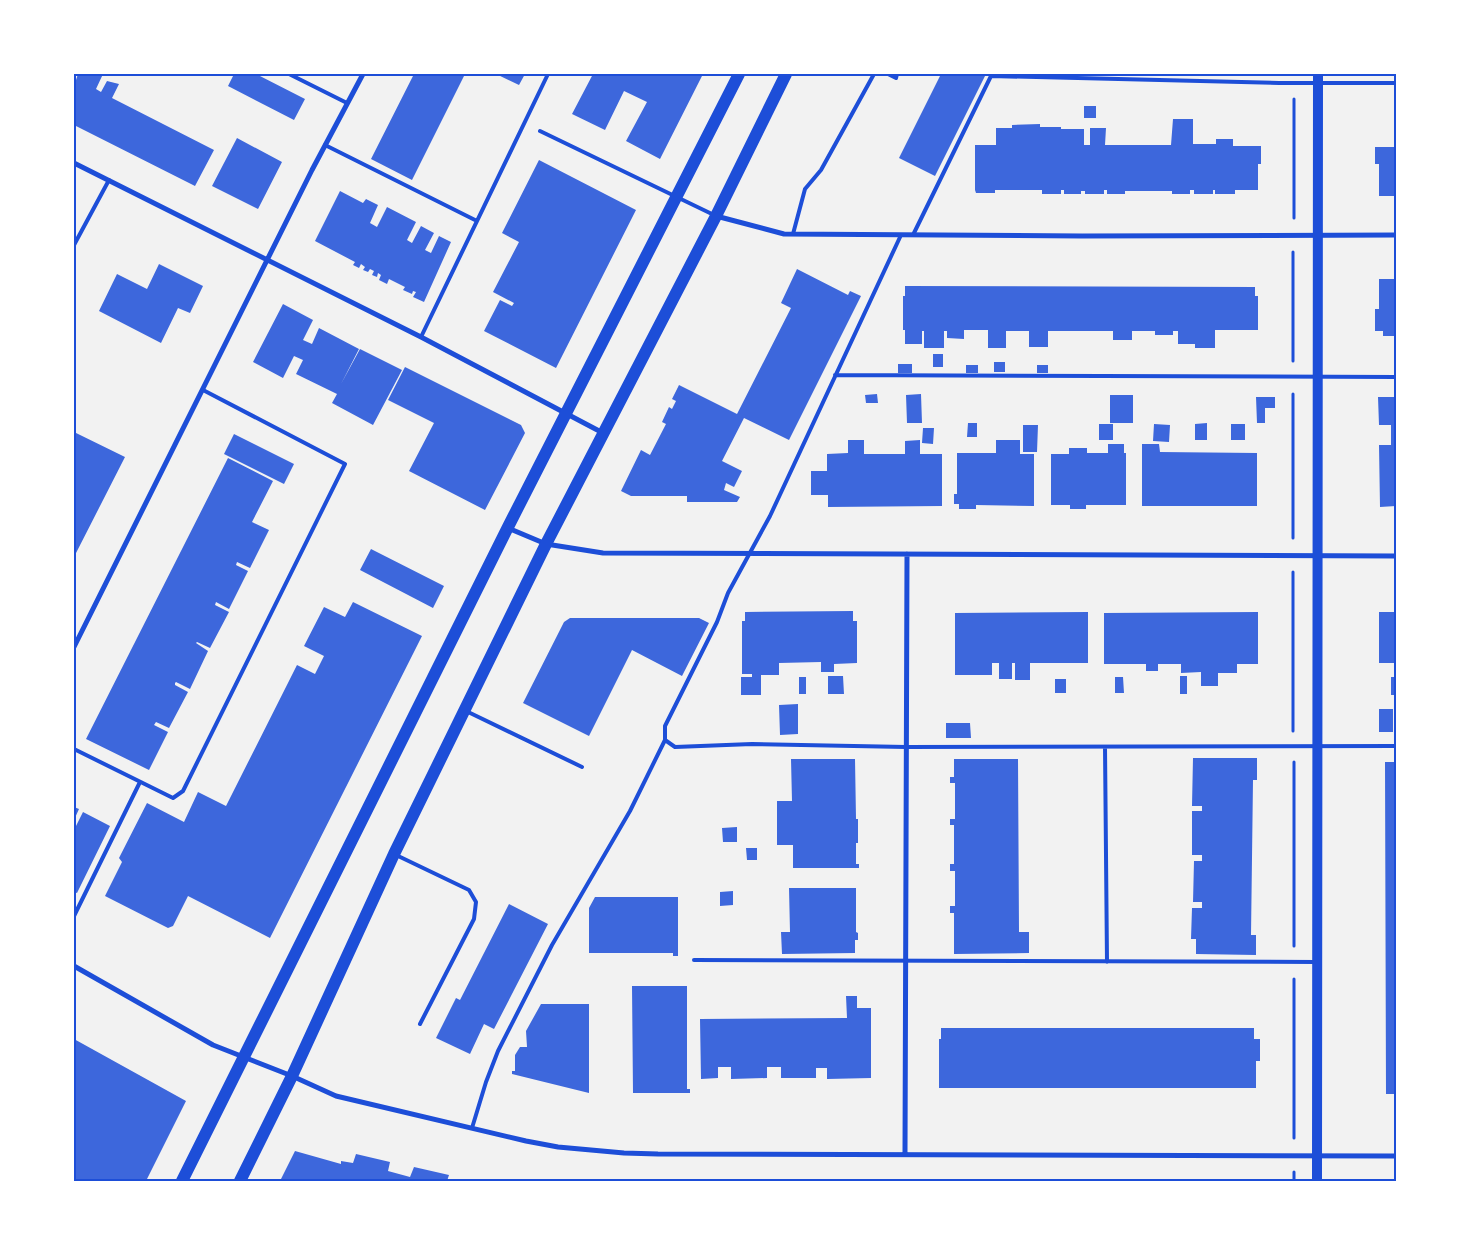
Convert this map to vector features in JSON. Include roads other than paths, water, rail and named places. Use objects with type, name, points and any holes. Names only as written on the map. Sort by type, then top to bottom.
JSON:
[{"type":"main road","points":[[182,1181],[508,528],[739,74]]},
{"type":"main road","points":[[240,1181],[292,1076],[394,854],[464,710],[546,544],[716,216],[786,74]]},
{"type":"main road","points":[[1317,1181],[1318,78]]},
{"type":"street","points":[[74,647],[325,145],[363,74]]},
{"type":"street","points":[[74,162],[421,337],[603,433]]},
{"type":"street","points":[[716,216],[784,234],[1396,235]]},
{"type":"street","points":[[508,528],[546,544],[603,553],[1396,556]]},
{"type":"street","points":[[904,1154],[907,554]]},
{"type":"street","points":[[74,966],[213,1045],[292,1076],[336,1096],[558,1147],[624,1153],[1396,1156]]},
{"type":"lane","points":[[289,74],[347,103]]},
{"type":"lane","points":[[421,337],[548,74]]},
{"type":"lane","points":[[792,234],[805,189],[821,170],[874,74]]},
{"type":"lane","points":[[888,74],[896,78],[897,74]]},
{"type":"lane","points":[[913,235],[992,75],[1294,83],[1318,78],[1396,83]]},
{"type":"lane","points":[[540,130],[716,216]]},
{"type":"lane","points":[[325,145],[477,222]]},
{"type":"lane","points":[[74,245],[109,180]]},
{"type":"lane","points":[[472,1128],[498,1051],[552,945],[630,811],[665,740],[665,726],[717,622],[728,593],[770,516],[901,235]]},
{"type":"lane","points":[[835,375],[1396,377]]},
{"type":"lane","points":[[74,748],[173,798],[183,792],[345,464],[203,390]]},
{"type":"lane","points":[[464,710],[582,767]]},
{"type":"lane","points":[[665,740],[676,748],[752,744],[906,747],[1318,748],[1396,746]]},
{"type":"lane","points":[[1105,747],[1107,962]]},
{"type":"lane","points":[[74,916],[140,782]]},
{"type":"lane","points":[[394,854],[469,890],[476,902],[474,920],[420,1024]]},
{"type":"lane","points":[[694,960],[1318,962]]}]
